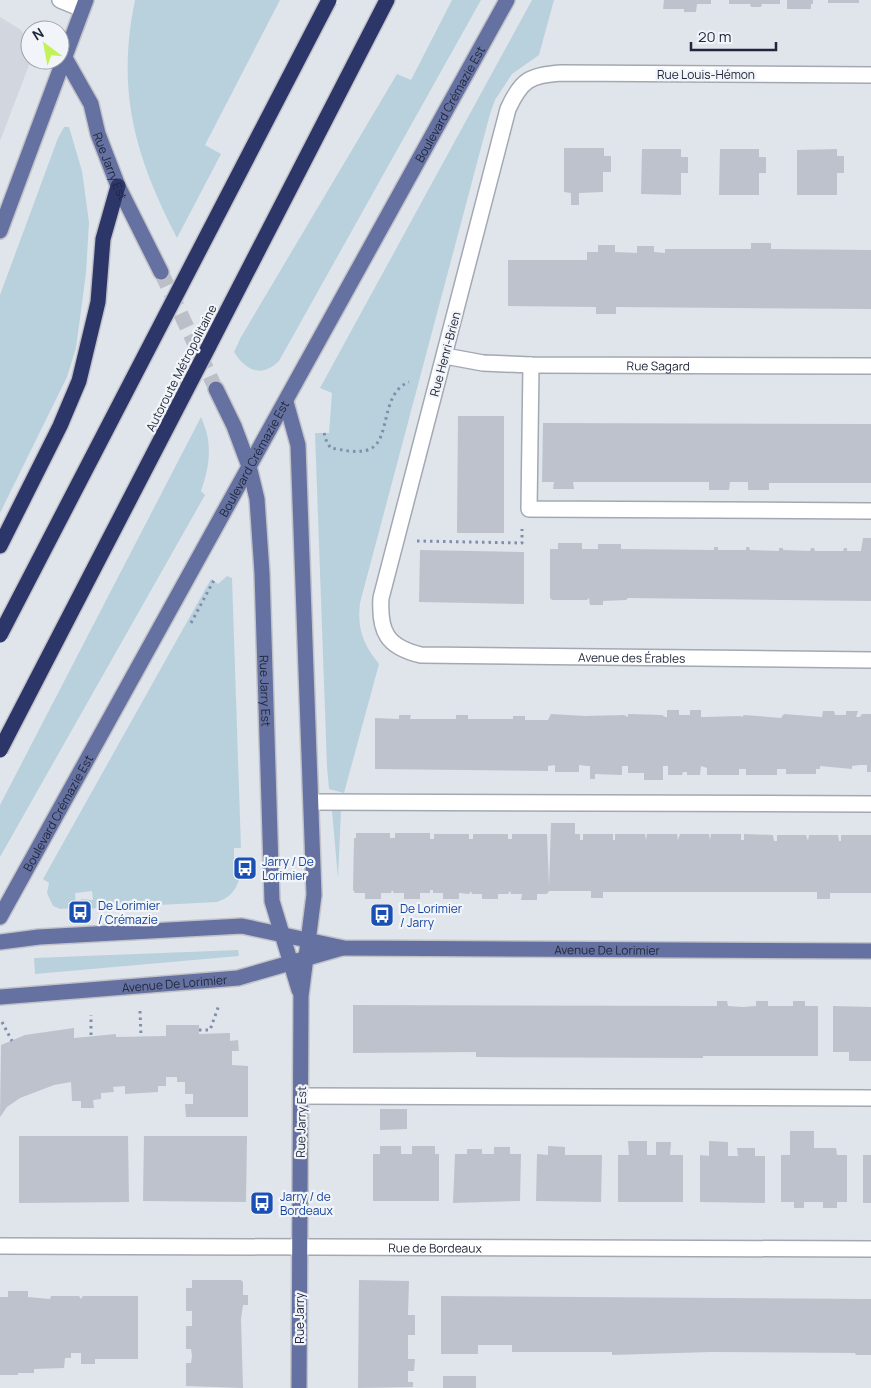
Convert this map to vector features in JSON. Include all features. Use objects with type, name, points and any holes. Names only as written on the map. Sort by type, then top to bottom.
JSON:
[{"type":"highway","points":[[0,635],[329,0]]},
{"type":"highway","name":"Autoroute Métropolitaine","points":[[0,750],[387,0]]},
{"type":"highway","points":[[0,546],[60,426],[79,381],[98,302],[103,239],[118,186]]},
{"type":"main road","name":"Boulevard Crémazie Est","points":[[0,918],[507,0]]},
{"type":"main road","points":[[70,44],[84,5]]},
{"type":"main road","name":"Rue Jarry Est","points":[[70,67],[91,104],[98,134],[118,186],[161,272]]},
{"type":"main road","points":[[0,231],[60,70]]},
{"type":"main road","name":"Rue Jarry Est","points":[[216,390],[234,426],[249,466],[259,513],[272,901],[301,996]]},
{"type":"main road","name":"Rue Jarry Est","points":[[286,402],[298,445],[314,895],[301,996],[300,1247]]},
{"type":"main road","name":"Avenue De Lorimier","points":[[0,942],[39,937],[242,926],[344,948],[871,951]]},
{"type":"main road","name":"Avenue De Lorimier","points":[[0,997],[238,978],[344,948]]},
{"type":"main road","name":"Rue Jarry","points":[[299,1388],[300,1247]]},
{"type":"street","points":[[60,0],[84,5]]},
{"type":"street","name":"Rue Louis-Hémon","points":[[542,74],[871,75]]},
{"type":"street","name":"Rue Henri-Brien","points":[[394,645],[386,635],[382,623],[381,598],[508,109],[515,94],[525,81],[542,74]]},
{"type":"street","name":"Rue Sagard","points":[[445,356],[483,363],[531,365],[871,366]]},
{"type":"street","points":[[531,365],[529,509],[871,511]]},
{"type":"street","name":"Avenue des Érables","points":[[394,645],[421,655],[871,660]]},
{"type":"street","points":[[312,802],[871,804]]},
{"type":"street","points":[[301,1096],[871,1098]]},
{"type":"street","name":"Rue de Bordeaux","points":[[0,1246],[871,1249]]},
{"type":"path","points":[[324,433],[326,443],[331,448],[361,451],[370,449],[376,444],[381,433],[393,394],[399,386],[409,382]]},
{"type":"path","points":[[414,541],[522,542],[522,526]]},
{"type":"path","points":[[199,1030],[210,1030],[219,1004]]},
{"type":"path","points":[[140,1011],[140,1036]]},
{"type":"path","points":[[90,1035],[91,1015]]},
{"type":"path","points":[[2,1022],[12,1040]]},
{"type":"shaded area","points":[[135,0],[280,0],[205,145],[221,154],[177,238],[150,179],[133,123],[129,94],[128,64]]},
{"type":"shaded area","points":[[452,0],[481,0],[279,361],[273,366],[260,371],[249,368],[234,352],[241,337],[397,74],[411,80]]},
{"type":"shaded area","points":[[532,0],[554,0],[539,55],[512,74],[495,100],[490,114],[360,603],[359,621],[362,636],[379,664],[344,793],[329,789],[327,767],[315,433],[329,433],[332,393],[320,388]]},
{"type":"shaded area","points":[[0,17],[20,29],[20,70],[27,70],[0,141]]},
{"type":"shaded area","points":[[64,127],[69,127],[82,171],[89,222],[86,273],[76,348],[67,377],[0,513],[0,295],[58,138]]},
{"type":"shaded area","points":[[201,417],[209,445],[208,463],[201,491],[205,495],[0,857],[0,805]]},
{"type":"shaded area","points":[[227,576],[232,578],[241,848],[234,848],[234,866],[241,866],[238,883],[228,896],[217,902],[82,909],[81,899],[93,900],[92,891],[75,893],[76,908],[60,909],[53,906],[47,893],[49,883],[43,879],[211,579],[218,584]]},
{"type":"shaded area","points":[[341,810],[338,878],[332,811]]},
{"type":"shaded area","points":[[238,950],[239,956],[35,974],[34,958]]},
{"type":"building","points":[[664,0],[711,0],[711,4],[697,4],[696,12],[684,12],[684,9],[663,9]]},
{"type":"building","points":[[729,0],[780,0],[780,4],[762,4],[761,7],[751,7],[750,4],[729,4]]},
{"type":"building","points":[[787,0],[813,0],[813,4],[811,4],[811,9],[787,9]]},
{"type":"building","points":[[828,0],[859,0],[859,3],[828,3]]},
{"type":"building","points":[[564,148],[604,148],[604,156],[611,156],[611,172],[603,172],[603,192],[579,193],[579,205],[571,205],[571,193],[564,192]]},
{"type":"building","points":[[642,149],[681,149],[681,157],[688,157],[688,173],[681,173],[681,195],[641,194]]},
{"type":"building","points":[[720,149],[759,149],[759,157],[766,157],[766,173],[759,173],[759,195],[719,195]]},
{"type":"building","points":[[837,149],[837,156],[844,156],[844,173],[837,173],[837,195],[797,195],[797,150]]},
{"type":"building","points":[[751,243],[771,243],[771,249],[871,250],[871,309],[616,307],[616,314],[596,314],[596,307],[508,306],[508,260],[587,260],[587,252],[598,252],[598,245],[615,245],[615,252],[637,253],[637,246],[654,246],[654,252],[665,253],[665,249],[751,249]]},
{"type":"building","points":[[458,416],[504,416],[504,533],[457,533]]},
{"type":"building","points":[[543,423],[871,424],[871,483],[769,483],[769,490],[748,490],[748,482],[730,482],[729,490],[709,490],[709,482],[573,482],[574,489],[553,489],[554,482],[542,482]]},
{"type":"building","points":[[863,538],[871,538],[871,601],[628,598],[626,600],[603,601],[603,605],[590,605],[589,598],[587,600],[552,600],[550,598],[550,549],[558,549],[558,543],[582,543],[582,549],[598,549],[598,544],[621,544],[621,549],[714,550],[714,547],[718,547],[718,550],[746,550],[746,547],[749,547],[750,550],[779,551],[779,548],[783,548],[783,550],[810,551],[811,548],[814,548],[815,551],[843,551],[844,548],[847,548],[847,551],[861,551]]},
{"type":"building","points":[[420,550],[524,552],[524,604],[419,602]]},
{"type":"building","points":[[667,710],[679,710],[679,715],[690,715],[690,710],[701,710],[701,717],[742,717],[744,715],[781,718],[784,714],[822,717],[823,711],[834,711],[835,715],[846,715],[846,711],[858,711],[856,717],[860,717],[862,714],[871,714],[871,772],[867,772],[867,765],[860,765],[852,766],[852,769],[820,766],[820,769],[816,769],[816,774],[786,774],[786,769],[777,769],[777,775],[746,775],[746,769],[739,769],[739,775],[707,775],[707,768],[701,766],[700,775],[687,775],[687,772],[683,772],[682,775],[668,775],[668,766],[663,766],[663,780],[644,780],[644,773],[628,773],[628,766],[622,766],[622,775],[595,774],[595,779],[590,779],[590,766],[579,765],[579,772],[555,772],[555,765],[548,766],[548,771],[375,769],[375,718],[399,719],[399,715],[411,715],[410,719],[456,719],[456,715],[468,715],[468,719],[513,719],[513,716],[525,716],[525,720],[548,720],[551,714],[585,716],[624,715],[628,717],[628,714],[662,715],[667,717]]},
{"type":"building","points":[[551,823],[575,823],[575,834],[580,834],[580,840],[583,840],[583,834],[613,834],[613,840],[615,840],[615,834],[645,834],[646,840],[647,834],[677,834],[678,840],[680,834],[709,834],[710,840],[711,834],[741,834],[741,840],[744,840],[744,834],[773,835],[774,841],[777,841],[777,835],[806,835],[808,841],[809,835],[838,835],[839,841],[841,841],[841,835],[871,835],[871,893],[830,893],[830,899],[817,899],[817,892],[603,892],[603,898],[591,898],[591,891],[549,891],[547,894],[537,894],[537,900],[521,900],[522,894],[511,894],[510,891],[508,894],[498,894],[498,899],[482,899],[482,894],[472,894],[471,891],[469,894],[459,893],[459,899],[443,899],[443,893],[433,893],[433,890],[430,890],[430,893],[420,893],[420,899],[404,899],[404,893],[394,893],[392,890],[391,893],[381,893],[381,899],[365,899],[365,893],[355,893],[353,890],[354,838],[356,838],[356,833],[390,833],[390,838],[395,838],[395,833],[430,833],[430,839],[434,839],[434,834],[469,834],[469,839],[473,839],[473,834],[508,834],[508,839],[512,839],[512,834],[547,834],[549,886]]},
{"type":"building","points":[[717,1001],[727,1001],[728,1006],[743,1007],[756,1006],[756,1001],[768,1001],[768,1006],[793,1006],[793,1001],[805,1001],[805,1006],[818,1006],[818,1056],[703,1056],[703,1058],[476,1057],[476,1052],[353,1053],[353,1005],[717,1006]]},
{"type":"building","points":[[833,1006],[871,1007],[871,1061],[849,1061],[849,1052],[833,1052]]},
{"type":"building","points":[[166,1025],[199,1025],[199,1034],[230,1033],[230,1041],[238,1040],[239,1051],[232,1051],[232,1065],[248,1066],[248,1117],[186,1117],[185,1104],[193,1104],[193,1094],[185,1094],[185,1082],[177,1082],[177,1077],[166,1077],[166,1086],[158,1086],[158,1092],[125,1094],[125,1086],[113,1087],[114,1092],[101,1093],[101,1099],[93,1100],[94,1108],[81,1108],[81,1101],[72,1101],[71,1082],[54,1085],[20,1098],[7,1107],[0,1117],[1,1045],[25,1035],[74,1028],[74,1038],[116,1034],[116,1037],[166,1036]]},
{"type":"building","points":[[380,1109],[407,1109],[407,1129],[380,1130]]},
{"type":"building","points":[[790,1131],[814,1131],[814,1148],[836,1148],[837,1155],[847,1155],[847,1202],[837,1202],[837,1208],[823,1208],[823,1202],[804,1202],[804,1208],[794,1208],[794,1202],[781,1202],[781,1155],[790,1155]]},
{"type":"building","points":[[19,1136],[128,1136],[129,1202],[19,1203]]},
{"type":"building","points":[[144,1136],[247,1136],[246,1202],[143,1201]]},
{"type":"building","points":[[628,1141],[647,1141],[647,1155],[656,1155],[656,1142],[671,1142],[670,1155],[683,1155],[683,1202],[618,1202],[618,1155],[629,1155]]},
{"type":"building","points":[[709,1141],[728,1142],[728,1156],[738,1156],[737,1148],[755,1148],[755,1156],[765,1156],[765,1203],[700,1202],[700,1155],[709,1156]]},
{"type":"building","points":[[380,1146],[401,1146],[401,1154],[412,1154],[412,1146],[435,1146],[435,1154],[439,1154],[439,1201],[373,1201],[373,1154],[380,1154]]},
{"type":"building","points":[[548,1146],[565,1147],[565,1155],[602,1155],[601,1202],[536,1201],[537,1154],[548,1155]]},
{"type":"building","points":[[494,1147],[510,1147],[510,1154],[521,1154],[520,1201],[453,1203],[455,1154],[467,1154],[467,1149],[482,1149],[482,1154],[494,1154]]},
{"type":"building","points":[[863,1155],[871,1155],[871,1203],[863,1203]]},
{"type":"building","points":[[192,1280],[241,1280],[243,1282],[243,1295],[248,1295],[248,1305],[243,1305],[241,1319],[243,1388],[186,1386],[186,1363],[191,1363],[192,1356],[191,1349],[186,1349],[186,1326],[192,1326],[192,1311],[186,1311],[186,1288],[192,1288]]},
{"type":"building","points":[[359,1280],[409,1281],[408,1315],[415,1315],[415,1335],[408,1335],[408,1359],[415,1359],[414,1371],[408,1371],[408,1382],[413,1382],[413,1387],[358,1388]]},
{"type":"building","points":[[8,1291],[28,1291],[28,1297],[50,1299],[51,1296],[79,1296],[81,1299],[83,1296],[138,1296],[138,1359],[95,1359],[95,1364],[81,1364],[81,1353],[71,1353],[71,1358],[65,1358],[64,1368],[34,1369],[34,1373],[0,1375],[0,1297],[8,1297]]},
{"type":"building","points":[[441,1296],[871,1299],[871,1355],[856,1355],[855,1353],[710,1352],[612,1355],[612,1352],[512,1352],[512,1345],[478,1345],[478,1354],[441,1354]]},
{"type":"building","points":[[443,1376],[476,1376],[476,1388],[443,1388]]},
{"type":"tunnel","points":[[161,272],[216,389]]},
{"type":"place","name":"Jarry / De Lorimier","points":[[245,868]]},
{"type":"place","name":"De Lorimier / Crémazie","points":[[80,912]]},
{"type":"place","name":"De Lorimier / Jarry","points":[[382,915]]},
{"type":"place","name":"Jarry / de Bordeaux","points":[[262,1203]]}]
